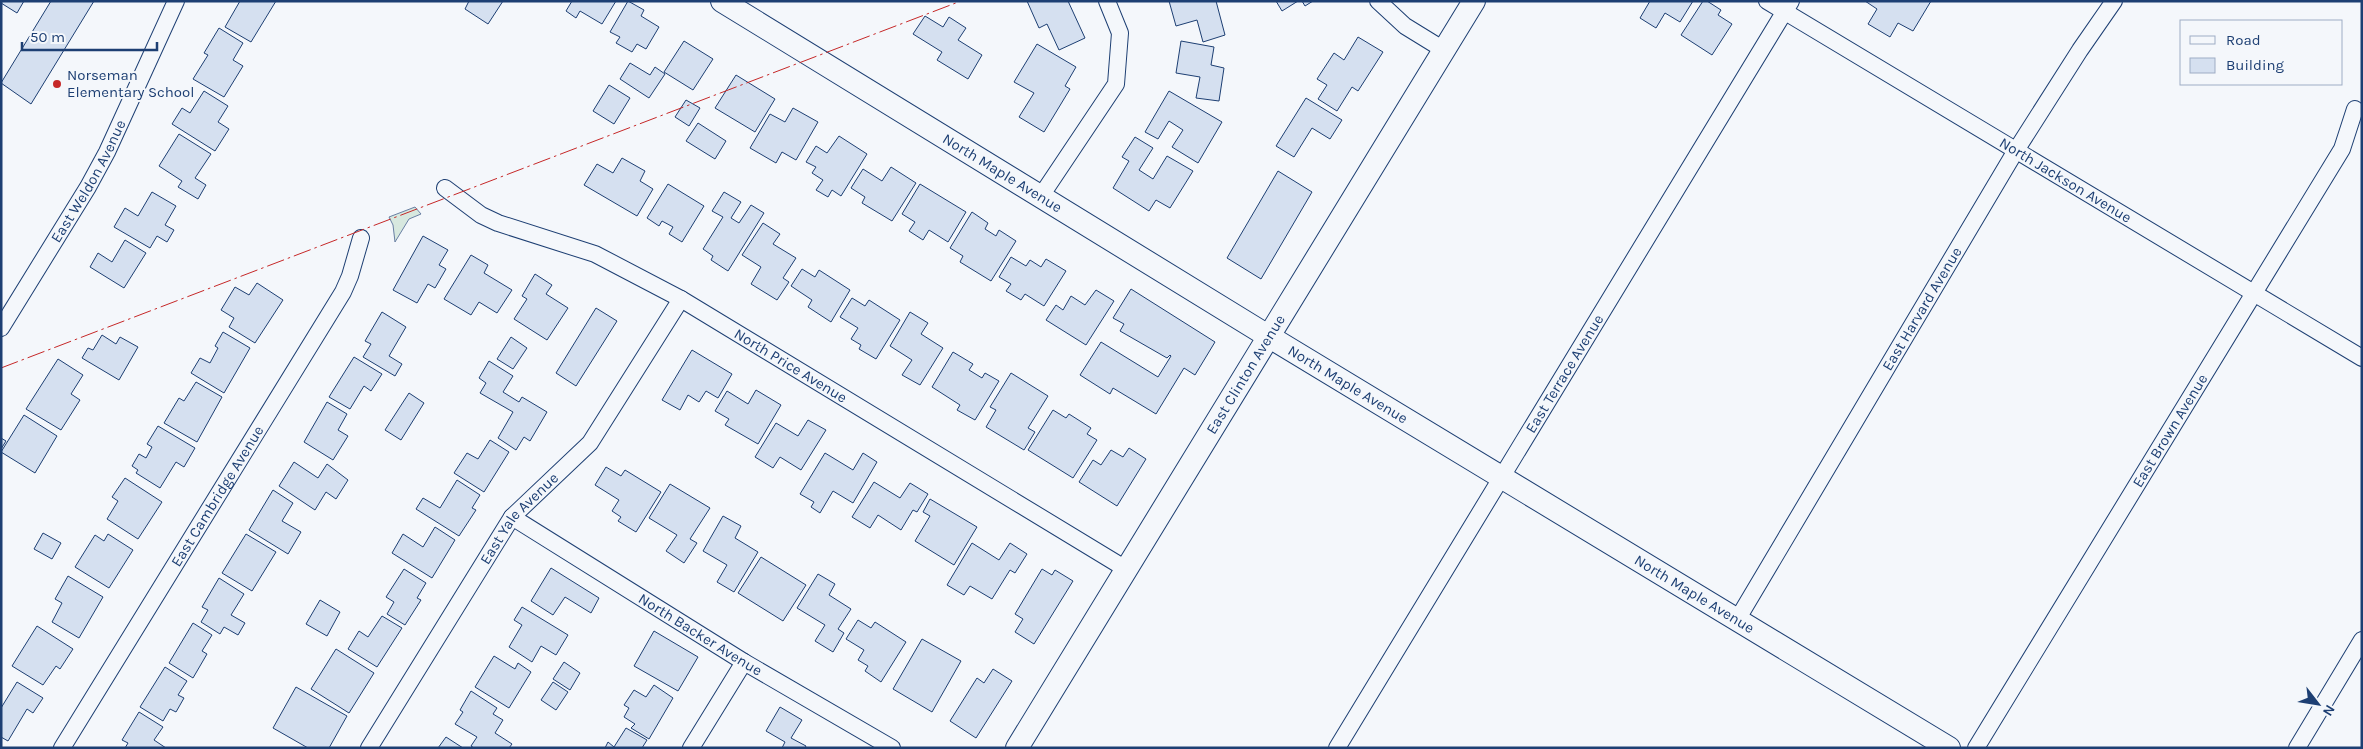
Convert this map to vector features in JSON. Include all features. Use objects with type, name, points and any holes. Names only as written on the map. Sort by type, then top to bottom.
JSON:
[{"type":"street","name":"East Weldon Avenue","points":[[1,328],[88,187],[107,152],[176,1]]},
{"type":"street","name":"North Maple Avenue","points":[[722,1],[1268,336],[1949,748]]},
{"type":"street","points":[[1041,196],[1116,84],[1120,33],[1107,1]]},
{"type":"street","points":[[1378,1],[1405,26],[1444,50]]},
{"type":"street","name":"East Clinton Avenue","points":[[1017,748],[1474,1]]},
{"type":"street","name":"North Jackson Avenue","points":[[1768,1],[1787,6],[2015,152],[2362,358]]},
{"type":"street","name":"East Harvard Avenue","points":[[1736,620],[2015,152],[2080,50],[2114,1]]},
{"type":"street","name":"East Terrace Avenue","points":[[1337,748],[1787,6]]},
{"type":"street","name":"East Brown Avenue","points":[[1976,748],[2342,149],[2355,109]]},
{"type":"street","name":"North Price Avenue","points":[[445,188],[481,215],[498,223],[595,254],[681,300],[1126,569]]},
{"type":"street","name":"East Cambridge Avenue","points":[[62,748],[342,292],[350,276],[361,238]]},
{"type":"street","name":"East Yale Avenue","points":[[369,748],[512,517],[590,443],[681,300]]},
{"type":"street","name":"North Backer Avenue","points":[[512,517],[744,662],[892,748]]},
{"type":"street","points":[[2297,748],[2362,640]]},
{"type":"street","points":[[691,748],[744,662]]},
{"type":"shaded area","points":[[415,207],[421,214],[409,219],[395,242],[393,225],[389,217]]},
{"type":"building","points":[[1,1],[24,1],[17,13],[1,3]]},
{"type":"building","points":[[51,1],[94,1],[31,104],[1,83]]},
{"type":"building","points":[[240,1],[276,1],[251,42],[225,27]]},
{"type":"building","points":[[469,1],[503,1],[488,24],[465,9]]},
{"type":"building","points":[[572,1],[616,1],[602,24],[580,11],[576,18],[566,11]]},
{"type":"building","points":[[628,1],[644,10],[641,16],[659,27],[646,49],[637,44],[632,52],[616,43],[620,37],[610,32]]},
{"type":"building","points":[[1027,1],[1068,1],[1085,38],[1059,50],[1047,24],[1039,28]]},
{"type":"building","points":[[1169,1],[1216,1],[1225,35],[1203,42],[1197,20],[1176,26]]},
{"type":"building","points":[[1276,1],[1298,1],[1282,11]]},
{"type":"building","points":[[1302,1],[1313,1],[1305,6]]},
{"type":"building","points":[[1650,1],[1693,1],[1680,22],[1665,13],[1656,28],[1640,18]]},
{"type":"building","points":[[1703,1],[1707,1],[1721,10],[1718,15],[1732,24],[1712,55],[1681,35]]},
{"type":"building","points":[[1865,1],[1931,1],[1913,31],[1898,23],[1890,37],[1868,24],[1877,9]]},
{"type":"building","points":[[925,16],[943,27],[949,17],[966,28],[958,40],[982,55],[968,79],[937,60],[942,52],[913,34]]},
{"type":"building","points":[[219,28],[243,43],[233,60],[243,66],[224,97],[193,79],[208,55],[204,53]]},
{"type":"building","points":[[1358,37],[1383,52],[1358,91],[1352,87],[1337,111],[1318,99],[1327,85],[1317,79],[1334,53],[1344,60]]},
{"type":"building","points":[[684,41],[713,59],[693,90],[664,72]]},
{"type":"building","points":[[1181,41],[1214,47],[1211,65],[1224,68],[1219,101],[1196,98],[1200,77],[1176,73]]},
{"type":"building","points":[[1037,44],[1076,67],[1065,86],[1070,89],[1044,132],[1019,117],[1034,93],[1014,82]]},
{"type":"building","points":[[630,63],[650,75],[655,67],[665,74],[649,98],[620,79]]},
{"type":"building","points":[[736,75],[775,99],[755,132],[715,108]]},
{"type":"building","points":[[609,85],[630,98],[614,124],[593,111]]},
{"type":"building","points":[[204,91],[228,106],[218,122],[229,129],[215,151],[172,124],[182,108],[190,113]]},
{"type":"building","points":[[1169,91],[1222,122],[1198,163],[1172,147],[1183,130],[1169,121],[1158,139],[1145,132]]},
{"type":"building","points":[[1306,98],[1342,120],[1330,139],[1312,128],[1294,157],[1276,146]]},
{"type":"building","points":[[686,100],[700,108],[689,126],[675,117]]},
{"type":"building","points":[[793,108],[818,122],[796,160],[782,152],[776,163],[750,148],[770,114],[785,122]]},
{"type":"building","points":[[698,123],[726,141],[715,159],[686,141]]},
{"type":"building","points":[[179,134],[211,154],[195,178],[206,185],[198,199],[178,187],[182,181],[159,166]]},
{"type":"building","points":[[839,136],[867,154],[841,196],[832,190],[828,197],[816,190],[823,180],[812,173],[816,167],[806,162],[816,146],[827,153]]},
{"type":"building","points":[[1135,137],[1153,148],[1139,170],[1153,179],[1167,156],[1193,171],[1170,208],[1156,200],[1149,211],[1113,188],[1129,161],[1122,157]]},
{"type":"building","points":[[622,158],[645,171],[640,181],[653,189],[637,216],[584,185],[597,164],[613,173]]},
{"type":"building","points":[[891,167],[916,183],[892,221],[862,203],[865,197],[851,188],[863,169],[882,181]]},
{"type":"building","points":[[1278,171],[1312,192],[1261,279],[1227,258]]},
{"type":"building","points":[[668,184],[704,206],[682,242],[669,234],[673,227],[662,221],[659,226],[647,218]]},
{"type":"building","points":[[920,184],[966,212],[948,242],[929,230],[923,240],[909,231],[915,222],[902,214]]},
{"type":"building","points":[[152,192],[176,206],[165,225],[174,230],[167,242],[157,236],[150,248],[114,227],[125,208],[138,216]]},
{"type":"building","points":[[724,192],[741,202],[731,218],[739,223],[751,205],[764,213],[728,271],[711,260],[713,256],[703,249],[723,217],[712,211]]},
{"type":"building","points":[[972,212],[988,223],[985,229],[996,236],[999,230],[1016,241],[991,281],[960,262],[963,256],[950,248]]},
{"type":"building","points":[[763,223],[780,234],[773,244],[796,258],[783,278],[789,282],[777,300],[751,284],[761,267],[742,255]]},
{"type":"building","points":[[423,236],[448,250],[439,265],[446,269],[435,288],[428,284],[417,303],[393,290]]},
{"type":"building","points":[[125,240],[146,253],[124,288],[90,267],[98,253],[112,262]]},
{"type":"building","points":[[471,255],[488,265],[484,273],[512,290],[497,313],[479,302],[471,315],[444,299]]},
{"type":"building","points":[[1011,257],[1026,266],[1030,260],[1041,267],[1046,259],[1066,271],[1044,306],[1025,294],[1021,300],[1006,291],[1011,284],[999,277]]},
{"type":"building","points":[[802,269],[815,277],[819,270],[850,290],[831,322],[808,307],[812,300],[791,286]]},
{"type":"building","points":[[535,274],[552,285],[546,294],[568,308],[547,340],[514,319],[527,299],[522,296]]},
{"type":"building","points":[[257,283],[283,300],[255,343],[229,327],[234,318],[221,310],[235,287],[249,295]]},
{"type":"building","points":[[1131,289],[1215,342],[1195,375],[1184,368],[1156,414],[1113,388],[1110,394],[1080,375],[1101,342],[1158,377],[1171,356],[1167,358],[1120,331],[1124,324],[1113,318]]},
{"type":"building","points":[[1096,290],[1114,301],[1086,345],[1046,320],[1056,305],[1063,310],[1071,296],[1085,305]]},
{"type":"building","points":[[852,298],[865,306],[869,300],[900,320],[876,359],[859,349],[861,345],[851,339],[858,328],[840,317]]},
{"type":"building","points":[[596,308],[617,321],[576,386],[556,373]]},
{"type":"building","points":[[382,312],[406,327],[389,356],[402,364],[395,376],[363,357],[371,344],[365,341]]},
{"type":"building","points":[[910,312],[928,323],[921,334],[943,348],[920,385],[902,375],[912,360],[890,346]]},
{"type":"building","points":[[223,332],[250,348],[224,393],[191,373],[200,358],[210,363],[218,348],[215,346]]},
{"type":"building","points":[[102,335],[116,344],[120,337],[138,347],[119,380],[82,358],[88,348],[93,350]]},
{"type":"building","points":[[511,337],[527,348],[513,369],[497,359]]},
{"type":"building","points":[[692,350],[732,374],[718,398],[706,391],[699,402],[688,395],[680,410],[662,400]]},
{"type":"building","points":[[953,352],[973,364],[969,370],[982,378],[985,373],[999,381],[975,420],[957,410],[960,405],[932,387]]},
{"type":"building","points":[[354,357],[382,374],[371,391],[364,386],[350,409],[329,397]]},
{"type":"building","points":[[58,359],[83,375],[71,394],[80,400],[61,430],[26,409]]},
{"type":"building","points":[[489,361],[513,376],[503,392],[519,402],[522,397],[547,412],[530,441],[524,437],[516,450],[498,438],[513,412],[480,393],[486,383],[479,378]]},
{"type":"building","points":[[1011,373],[1048,396],[1028,428],[1035,432],[1024,450],[986,427],[996,410],[990,407]]},
{"type":"building","points":[[196,382],[222,397],[197,442],[164,423],[179,398],[184,401]]},
{"type":"building","points":[[756,390],[781,405],[758,444],[725,425],[729,419],[715,411],[727,391],[748,404]]},
{"type":"building","points":[[409,393],[424,403],[401,440],[385,430]]},
{"type":"building","points":[[327,402],[347,414],[338,430],[348,436],[333,460],[304,442]]},
{"type":"building","points":[[1053,410],[1066,418],[1069,414],[1091,428],[1087,434],[1097,440],[1073,478],[1028,450]]},
{"type":"building","points":[[24,415],[57,436],[35,473],[1,452]]},
{"type":"building","points":[[808,420],[826,430],[801,470],[780,457],[773,468],[755,457],[776,423],[798,436]]},
{"type":"building","points":[[158,426],[195,448],[184,467],[176,462],[160,488],[136,473],[138,470],[132,466],[139,454],[146,458],[152,447],[147,444]]},
{"type":"building","points":[[1,438],[6,441],[1,449]]},
{"type":"building","points":[[490,440],[509,452],[484,492],[454,473],[467,453],[478,459]]},
{"type":"building","points":[[1129,448],[1146,459],[1117,506],[1079,482],[1093,460],[1101,465],[1111,450],[1123,457]]},
{"type":"building","points":[[825,453],[853,470],[863,453],[877,462],[853,503],[833,491],[820,513],[811,507],[814,502],[800,494]]},
{"type":"building","points":[[294,462],[318,478],[327,464],[348,480],[336,499],[326,492],[315,510],[279,486]]},
{"type":"building","points":[[606,467],[621,476],[625,470],[661,492],[636,532],[618,521],[621,517],[612,511],[619,500],[595,485]]},
{"type":"building","points":[[125,478],[162,502],[138,539],[107,519],[118,501],[112,497]]},
{"type":"building","points":[[457,480],[480,495],[472,508],[476,510],[459,536],[416,509],[423,498],[440,508]]},
{"type":"building","points":[[874,482],[900,498],[910,483],[928,494],[917,512],[913,510],[901,530],[878,515],[870,528],[852,517]]},
{"type":"building","points":[[670,484],[710,508],[690,539],[697,543],[684,563],[666,551],[677,535],[649,518]]},
{"type":"building","points":[[273,490],[293,503],[282,521],[301,532],[288,554],[249,530]]},
{"type":"building","points":[[930,499],[977,527],[954,565],[915,541],[930,516],[923,512]]},
{"type":"building","points":[[723,516],[741,526],[735,538],[758,552],[734,592],[717,582],[727,565],[703,551]]},
{"type":"building","points":[[435,527],[455,540],[432,578],[392,553],[403,534],[423,547]]},
{"type":"building","points":[[43,533],[61,543],[52,559],[34,549]]},
{"type":"building","points":[[108,534],[133,550],[109,588],[75,567],[95,535],[104,541]]},
{"type":"building","points":[[246,534],[276,552],[252,591],[222,573]]},
{"type":"building","points":[[972,543],[999,560],[1010,543],[1027,554],[1015,573],[1010,570],[992,599],[970,586],[964,595],[947,585]]},
{"type":"building","points":[[761,557],[806,585],[783,621],[738,593]]},
{"type":"building","points":[[551,568],[599,598],[591,613],[565,597],[553,615],[531,601]]},
{"type":"building","points":[[404,569],[426,583],[417,598],[421,600],[405,625],[387,614],[394,602],[386,597]]},
{"type":"building","points":[[1042,569],[1052,575],[1055,570],[1073,581],[1034,644],[1015,632],[1023,619],[1015,614]]},
{"type":"building","points":[[818,574],[835,584],[829,595],[851,609],[838,629],[844,633],[833,652],[815,641],[825,625],[797,608]]},
{"type":"building","points":[[68,576],[103,597],[79,638],[52,622],[62,603],[55,599]]},
{"type":"building","points":[[219,578],[244,594],[231,615],[245,623],[238,635],[224,627],[220,634],[201,622],[208,610],[202,607]]},
{"type":"building","points":[[320,600],[340,612],[327,636],[306,624]]},
{"type":"building","points":[[522,607],[568,635],[556,655],[541,646],[532,662],[509,647],[522,625],[514,620]]},
{"type":"building","points":[[382,616],[402,628],[377,667],[348,649],[359,631],[368,637]]},
{"type":"building","points":[[858,620],[871,628],[875,622],[906,642],[881,682],[865,671],[868,666],[858,660],[864,650],[846,639]]},
{"type":"building","points":[[193,623],[212,635],[202,651],[207,654],[193,678],[169,663]]},
{"type":"building","points":[[37,626],[73,649],[60,669],[56,666],[43,685],[12,666]]},
{"type":"building","points":[[654,631],[698,657],[678,691],[634,666]]},
{"type":"building","points":[[922,639],[961,661],[932,712],[893,689]]},
{"type":"building","points":[[336,649],[374,673],[349,713],[311,689]]},
{"type":"building","points":[[494,656],[515,669],[518,663],[531,672],[509,708],[475,687]]},
{"type":"building","points":[[564,662],[580,673],[570,690],[553,679]]},
{"type":"building","points":[[165,667],[187,681],[178,695],[184,698],[176,712],[170,709],[163,721],[140,707]]},
{"type":"building","points":[[993,669],[1012,681],[976,738],[950,721],[977,678],[984,683]]},
{"type":"building","points":[[17,682],[43,698],[33,713],[27,709],[8,741],[1,737],[1,708]]},
{"type":"building","points":[[553,682],[568,692],[556,710],[541,700]]},
{"type":"building","points":[[654,685],[673,698],[649,739],[631,728],[635,724],[624,717],[629,708],[624,705],[634,690],[646,697]]},
{"type":"building","points":[[296,687],[347,716],[329,748],[308,748],[273,728]]},
{"type":"building","points":[[471,691],[497,708],[493,714],[503,720],[495,733],[512,744],[509,748],[474,748],[471,746],[477,737],[455,724],[463,712],[460,710]]},
{"type":"building","points":[[780,707],[802,720],[791,738],[806,746],[805,748],[782,748],[785,742],[766,731]]},
{"type":"building","points":[[139,712],[163,727],[154,740],[166,748],[125,748],[128,743],[122,740]]},
{"type":"building","points":[[626,728],[647,740],[642,748],[605,748],[608,742],[614,747]]},
{"type":"building","points":[[446,737],[463,748],[438,748]]},
{"type":"power","points":[[1,368],[961,1]]},
{"type":"place","name":"Norseman Elementary School","points":[[57,84]]}]
